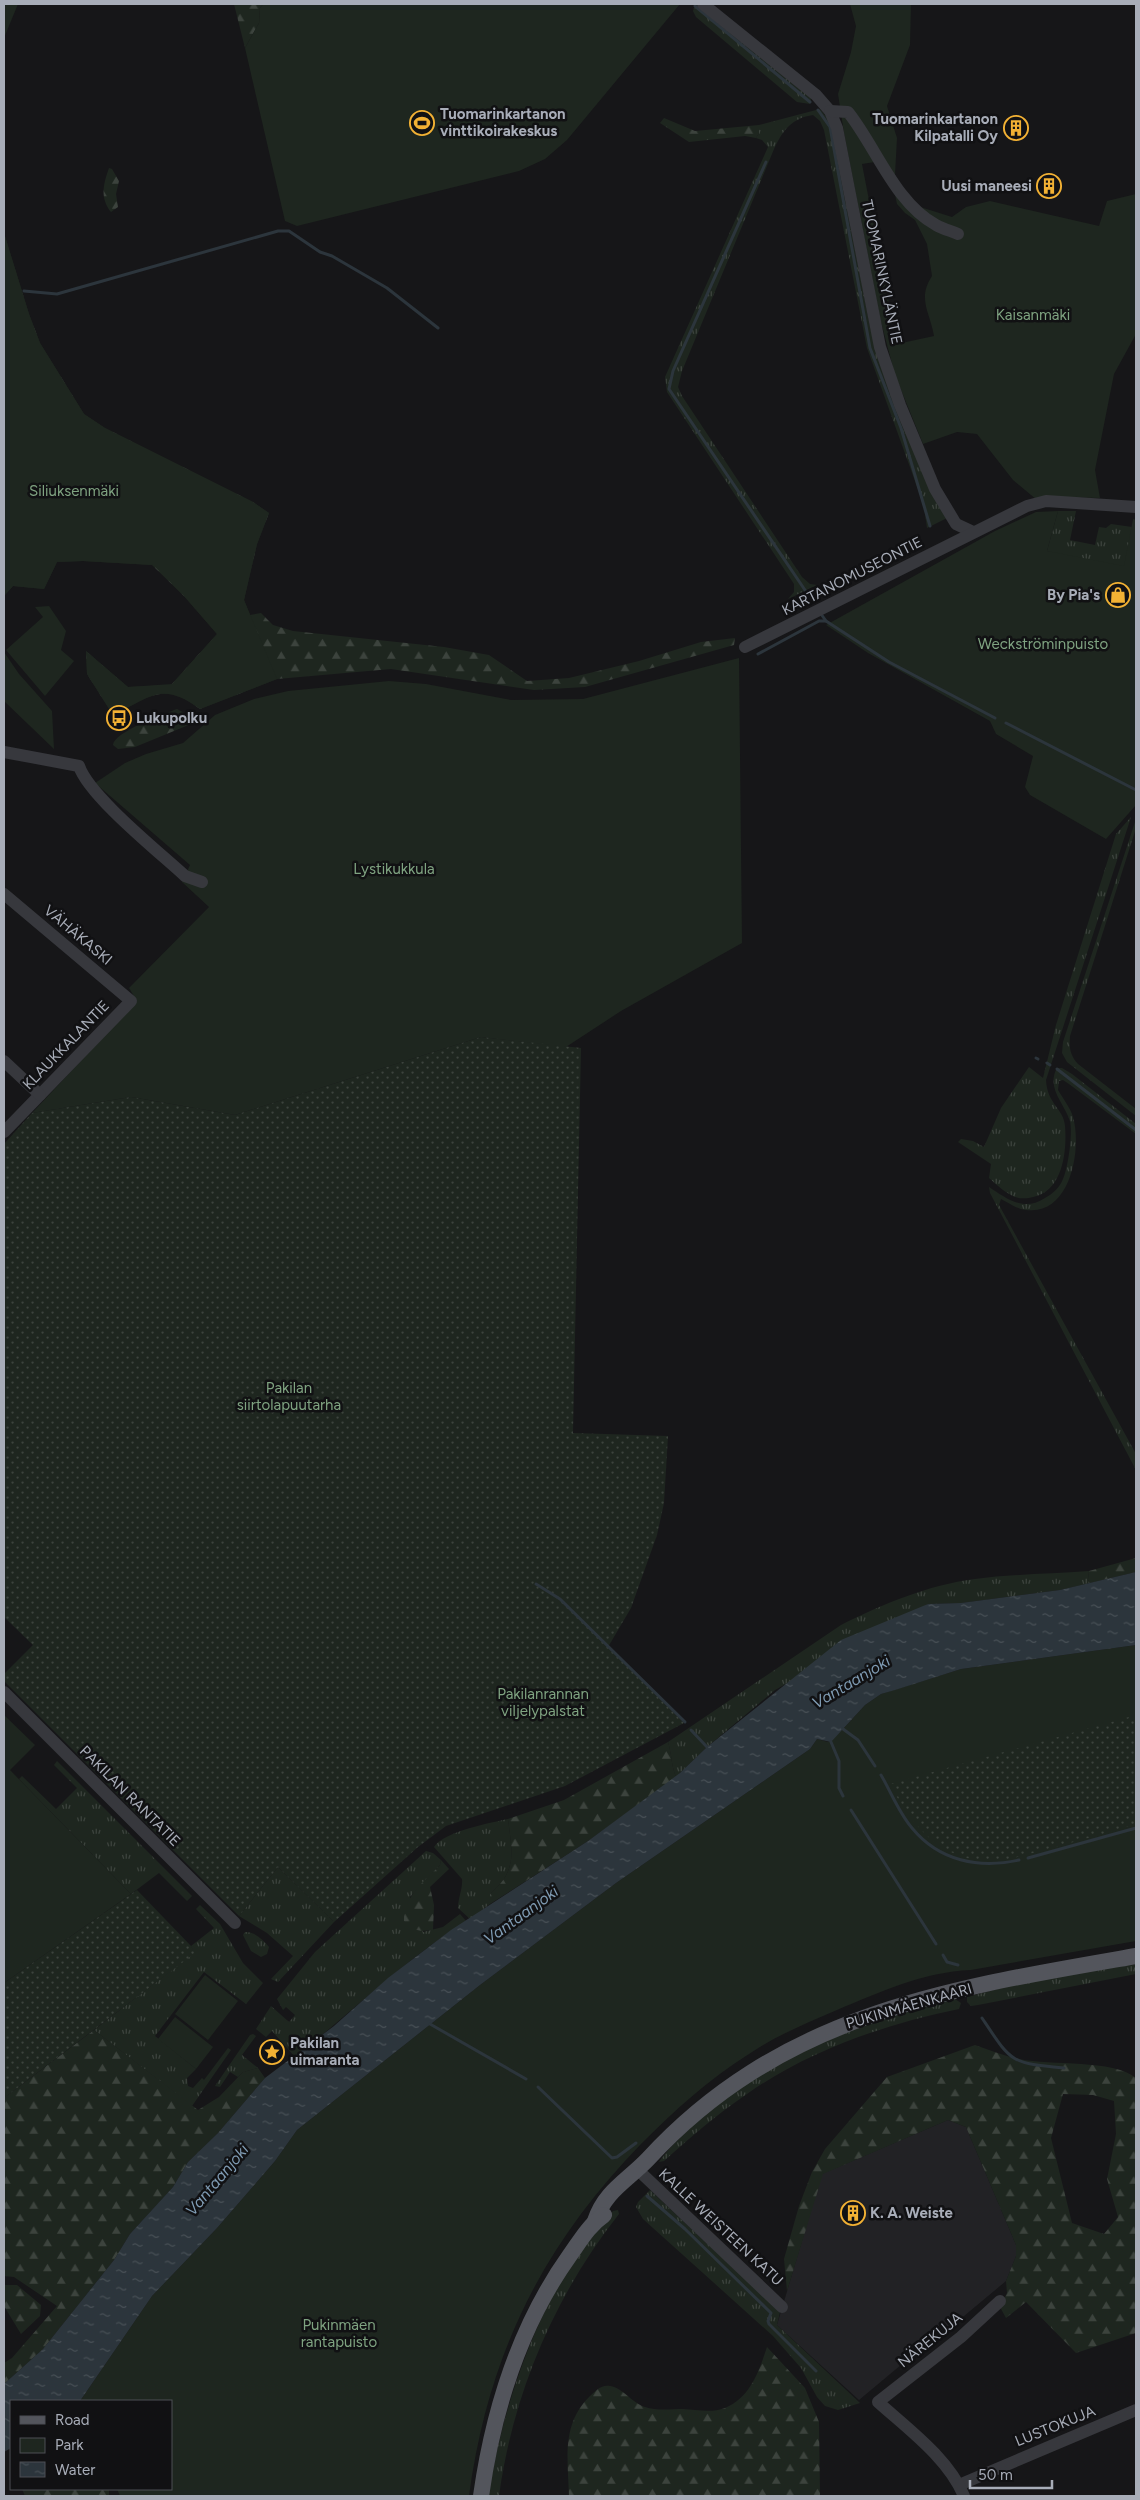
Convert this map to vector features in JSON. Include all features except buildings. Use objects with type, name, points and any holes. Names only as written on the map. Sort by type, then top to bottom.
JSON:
[{"type":"main road","name":"PUKINMÄENKAARI","points":[[481,2496],[490,2445],[500,2407],[522,2344],[554,2278],[595,2221],[601,2205],[611,2192],[638,2170],[680,2126],[717,2095],[766,2063],[818,2035],[885,2010],[957,1990],[1136,1956]]},
{"type":"street","name":"TUOMARINKYLÄNTIE","points":[[703,4],[816,95],[830,111],[837,128],[872,313],[883,355],[900,405],[936,488],[956,524],[973,532]]},
{"type":"street","points":[[830,111],[848,112],[863,131],[904,199],[935,225],[958,234]]},
{"type":"street","points":[[973,532],[1027,506],[1046,501],[1136,507]]},
{"type":"street","name":"KARTANOMUSEONTIE","points":[[745,647],[902,571],[973,532]]},
{"type":"street","points":[[4,752],[79,766],[82,776],[97,795],[184,876],[202,882]]},
{"type":"street","name":"VÄHÄKASKI","points":[[4,894],[131,1001]]},
{"type":"street","name":"KLAUKKALANTIE","points":[[4,1132],[131,1001]]},
{"type":"street","points":[[4,1061],[40,1095]]},
{"type":"street","name":"PAKILAN RANTATIE","points":[[4,1692],[235,1923]]},
{"type":"street","name":"KALLE WEISTEEN KATU","points":[[638,2170],[782,2307]]},
{"type":"street","name":"NÄREKUJA","points":[[961,2490],[934,2455],[878,2402],[961,2337],[1000,2301]]},
{"type":"street","name":"LUSTOKUJA","points":[[961,2490],[1136,2410]]},
{"type":"shaded area","points":[[948,2120],[966,2127],[1016,2245],[1016,2256],[1006,2281],[952,2326],[939,2326],[934,2329],[932,2339],[859,2400],[777,2325],[822,2174]]},
{"type":"green space","points":[[4,4],[18,4],[4,38]]},
{"type":"green space","points":[[234,4],[263,4],[260,8],[259,23],[245,48]]},
{"type":"green space","name":"Tuomarinkartanon vinttikoirakeskus","points":[[263,4],[680,4],[567,140],[545,159],[519,171],[297,226],[285,221],[245,48],[259,23],[260,8]]},
{"type":"green space","name":"Kaisanmäki","points":[[850,4],[911,4],[910,45],[887,106],[897,138],[895,175],[914,205],[952,217],[966,207],[990,201],[1099,226],[1107,201],[1136,194],[1136,334],[1114,374],[1095,470],[1100,498],[1058,497],[1037,500],[1013,480],[977,434],[957,432],[923,444],[895,375],[880,318],[844,133],[838,94],[851,52],[856,26]],"holes":[[[875,162],[893,185],[897,204],[915,220],[927,244],[932,276],[925,292],[925,299],[934,336],[897,344],[862,164]]]},
{"type":"green space","points":[[695,5],[811,98],[810,104],[797,102],[696,17],[693,11]]},
{"type":"green space","points":[[820,109],[830,121],[871,331],[947,518],[927,528],[924,506],[867,348],[824,130],[820,121],[813,115],[799,119],[789,126],[774,149],[682,371],[678,387],[682,396],[802,577],[810,584],[817,585],[788,599],[794,592],[794,584],[667,392],[665,377],[768,147],[762,140],[756,138],[759,133],[759,125]]},
{"type":"green space","points":[[664,118],[695,131],[759,125],[759,133],[756,138],[745,136],[689,142],[660,123]]},
{"type":"green space","points":[[109,168],[112,169],[119,181],[116,194],[118,207],[111,212],[104,196],[105,180]]},
{"type":"green space","name":"Siliuksenmäki","points":[[4,233],[40,343],[84,414],[105,428],[253,502],[269,513],[257,544],[244,600],[250,615],[261,613],[273,625],[293,631],[444,647],[489,655],[527,681],[569,678],[639,661],[701,642],[735,638],[734,645],[585,687],[534,690],[391,669],[277,679],[200,709],[187,700],[176,696],[156,695],[113,715],[87,674],[86,651],[128,687],[171,685],[217,634],[184,596],[152,565],[83,561],[57,562],[44,589],[13,586],[4,596]]},
{"type":"green space","name":"Siliuksenmäki","points":[[4,233],[40,343],[84,414],[105,428],[253,502],[269,513],[257,544],[244,600],[277,679],[200,709],[187,700],[166,694],[147,698],[113,715],[87,674],[86,651],[128,687],[172,684],[217,634],[184,596],[153,565],[83,561],[57,562],[44,589],[13,586],[4,596]]},
{"type":"green space","points":[[1058,511],[1076,511],[1070,540],[1095,545],[1099,527],[1106,528],[1111,524],[1132,527],[1130,538],[1135,581],[1047,551]]},
{"type":"green space","name":"Weckströminpuisto","points":[[1058,511],[1047,551],[1124,566],[1133,519],[1136,520],[1136,805],[1106,839],[1030,795],[1025,787],[1033,756],[996,734],[990,721],[868,653],[826,625],[995,531],[1036,512]]},
{"type":"green space","points":[[49,606],[66,631],[61,650],[74,661],[45,696],[6,650],[43,617],[35,607]]},
{"type":"green space","points":[[4,652],[19,674],[52,711],[54,749],[4,701]]},
{"type":"green space","name":"Lystikukkula","points":[[739,658],[742,943],[621,1011],[566,1047],[481,1037],[235,1115],[131,1097],[32,1113],[137,1001],[129,988],[209,907],[182,882],[190,865],[95,783],[125,763],[146,754],[183,743],[215,715],[254,699],[288,691],[389,681],[426,684],[511,700],[583,699]]},
{"type":"green space","points":[[177,709],[190,716],[191,724],[135,747],[118,749],[113,745],[116,740],[130,729]]},
{"type":"green space","points":[[1131,817],[1046,1080],[1049,1095],[1064,1120],[1065,1147],[1061,1169],[1051,1187],[1043,1193],[1028,1198],[1016,1197],[1005,1192],[989,1178],[991,1164],[958,1142],[961,1139],[973,1141],[984,1147],[1001,1108],[1029,1067],[1043,1078],[1056,1025],[1116,834]]},
{"type":"green space","points":[[1136,819],[1136,828],[1070,1036],[1070,1044],[1075,1061],[1136,1109],[1136,1116],[1067,1062],[1062,1053],[1063,1042]]},
{"type":"green space","name":"Pakilan siirtolapuutarha","points":[[481,1037],[581,1048],[573,1433],[668,1436],[664,1503],[657,1535],[631,1608],[608,1647],[684,1723],[565,1786],[446,1826],[418,1847],[334,1922],[278,1867],[239,1916],[4,1681],[4,1674],[33,1645],[4,1617],[4,1144],[32,1113],[131,1097],[235,1115]]},
{"type":"green space","points":[[1057,1068],[1062,1068],[1072,1074],[1136,1124],[1136,1134],[1069,1084],[1063,1080],[1059,1081],[1058,1090],[1072,1113],[1075,1130],[1076,1145],[1070,1177],[1063,1191],[1054,1202],[1041,1209],[1026,1210],[1001,1199],[999,1205],[1136,1454],[1136,1470],[990,1193],[989,1187],[1002,1196],[1016,1202],[1030,1204],[1051,1194],[1062,1182],[1068,1159],[1071,1126],[1055,1089],[1054,1075]]},
{"type":"green space","points":[[1136,1558],[1136,1572],[1090,1583],[1088,1580],[1089,1571]]},
{"type":"green space","points":[[1089,1571],[1088,1580],[1090,1583],[1060,1590],[961,1603],[928,1604],[775,1690],[707,1747],[676,1777],[668,1742],[841,1625],[906,1596],[957,1582],[1003,1576]]},
{"type":"green space","name":"Pukinmäen rantapuisto","points":[[1136,1645],[1136,1941],[936,1975],[902,1984],[869,1996],[770,2041],[734,2064],[692,2096],[641,2144],[606,2183],[575,2222],[548,2263],[525,2305],[506,2350],[490,2396],[478,2445],[469,2496],[120,2496],[117,2490],[172,2490],[172,2400],[81,2400],[152,2296],[217,2228],[275,2161],[297,2130],[480,1985],[616,1883],[810,1749],[817,1739],[828,1742],[865,1705],[881,1694],[961,1669]]},
{"type":"green space","points":[[4,1715],[35,1745],[10,1770],[131,1894],[4,1983]]},
{"type":"green space","points":[[1136,1715],[1136,1824],[1085,1839],[995,1861],[976,1860],[960,1856],[944,1849],[919,1827],[908,1814],[890,1784]]},
{"type":"green space","points":[[668,1742],[676,1777],[588,1841],[490,1904],[490,1894],[505,1877],[511,1860],[508,1819],[564,1800]]},
{"type":"green space","points":[[57,1761],[192,1896],[187,1901],[159,1873],[131,1894],[19,1779],[22,1776],[56,1809],[77,1788],[54,1765]]},
{"type":"green space","points":[[508,1819],[511,1841],[509,1868],[505,1877],[490,1894],[490,1904],[470,1919],[458,1908],[462,1879],[434,1847],[448,1836],[458,1832]]},
{"type":"green space","points":[[426,1851],[433,1853],[441,1860],[440,1865],[410,1897],[423,1932],[443,1927],[460,1914],[466,1921],[421,1952],[295,2057],[272,2031],[266,2037],[256,2029],[271,2006],[289,2022],[295,2015],[286,2007],[283,2010],[277,1999],[315,1952]]},
{"type":"green space","points":[[441,1860],[449,1869],[430,1887],[434,1905],[433,1930],[417,1930],[404,1921],[407,1904],[416,1890],[440,1865]]},
{"type":"green space","points":[[278,1867],[334,1922],[278,1982],[271,1979],[293,1956],[267,1933],[239,1916]]},
{"type":"green space","points":[[137,1890],[191,1946],[195,1953],[4,2098],[4,1983]]},
{"type":"green space","points":[[200,1905],[220,1924],[243,1963],[263,1983],[246,2004],[204,1972],[155,2036],[196,2069],[187,2078],[188,2086],[193,2088],[202,2078],[204,2080],[228,2048],[231,2050],[192,2106],[94,2030],[194,1953],[191,1946],[214,1928],[196,1909]]},
{"type":"green space","points":[[245,1932],[249,1932],[264,1941],[269,1947],[267,1954],[261,1957],[251,1951],[243,1935]]},
{"type":"green space","points":[[1136,1964],[1136,1974],[978,2005],[971,2006],[967,2002],[967,1997],[1021,1983]]},
{"type":"green space","points":[[205,1975],[238,2001],[208,2040],[175,2014]]},
{"type":"green space","points":[[955,1999],[961,2003],[959,2009],[904,2022],[876,2031],[796,2064],[771,2078],[736,2102],[704,2126],[664,2161],[659,2162],[676,2142],[714,2106],[745,2084],[777,2065],[847,2032],[919,2008]]},
{"type":"green space","points":[[175,2017],[213,2047],[196,2069],[158,2039]]},
{"type":"green space","points":[[94,2030],[198,2110],[219,2097],[243,2072],[258,2068],[265,2078],[218,2133],[188,2162],[173,2187],[130,2234],[114,2260],[43,2349],[4,2384],[4,2363],[12,2358],[57,2306],[14,2277],[4,2276],[4,2098]]},
{"type":"green space","points":[[250,2035],[256,2036],[242,2055],[258,2068],[243,2072],[238,2077],[230,2072],[220,2087],[215,2086]]},
{"type":"green space","points":[[975,2045],[1019,2059],[1113,2068],[1126,2072],[1136,2078],[1136,2333],[1076,2353],[1026,2302],[1006,2318],[1000,2307],[1007,2293],[1006,2281],[1016,2256],[1016,2245],[966,2127],[948,2120],[823,2174],[787,2291],[784,2259],[799,2206],[812,2172],[825,2149],[887,2077]],"holes":[[[1063,2094],[1093,2095],[1114,2101],[1116,2134],[1107,2179],[1118,2217],[1104,2234],[1072,2223],[1051,2138]]]},
{"type":"green space","points":[[650,2190],[780,2312],[777,2325],[860,2403],[838,2410],[825,2406],[817,2397],[801,2368],[773,2336],[643,2219],[636,2207],[638,2202]]},
{"type":"green space","points":[[618,2210],[619,2214],[575,2278],[540,2347],[526,2383],[515,2420],[499,2496],[488,2496],[508,2407],[540,2322],[573,2260],[613,2211]]},
{"type":"green space","points":[[4,2285],[17,2285],[41,2305],[40,2316],[21,2334],[4,2306]]},
{"type":"green space","points":[[767,2347],[805,2388],[819,2422],[820,2496],[569,2496],[568,2443],[570,2430],[574,2418],[581,2407],[596,2390],[604,2386],[615,2387],[640,2405],[654,2409],[720,2410],[734,2403],[748,2390],[761,2365]]},
{"type":"green space","points":[[22,2490],[109,2490],[109,2495],[25,2496]]},
{"type":"water","name":"Vantaanjoki","points":[[1136,1572],[1136,1645],[961,1669],[881,1694],[865,1705],[831,1742],[817,1739],[810,1749],[616,1883],[480,1985],[297,2130],[275,2161],[217,2228],[152,2296],[81,2400],[10,2400],[10,2449],[4,2452],[4,2384],[43,2349],[114,2260],[130,2234],[173,2187],[188,2162],[218,2133],[265,2078],[334,2026],[388,1978],[451,1930],[588,1841],[680,1773],[707,1747],[841,1640],[928,1604],[961,1603],[1060,1590]]},
{"type":"waterway","points":[[695,6],[810,102]]},
{"type":"waterway","points":[[818,110],[830,127],[870,348],[901,428],[930,526]]},
{"type":"waterway","points":[[766,162],[673,371],[669,389],[809,596]]},
{"type":"waterway","points":[[24,291],[57,294],[278,231],[289,231],[320,252],[332,256],[387,288],[438,328]]},
{"type":"waterway","points":[[821,614],[826,621],[889,662],[995,718]]},
{"type":"waterway","points":[[758,654],[819,621],[826,621]]},
{"type":"waterway","points":[[1006,723],[1136,790]]},
{"type":"waterway","points":[[1057,1069],[1136,1130]]},
{"type":"waterway","points":[[536,1584],[560,1599],[685,1722]]},
{"type":"waterway","points":[[843,1729],[858,1740],[875,1766]]},
{"type":"waterway","points":[[691,1730],[707,1747]]},
{"type":"waterway","points":[[831,1742],[839,1761],[839,1788],[843,1796]]},
{"type":"waterway","points":[[881,1775],[907,1822],[934,1848],[947,1855],[975,1863],[1004,1863],[1019,1860]]},
{"type":"waterway","points":[[851,1810],[936,1944]]},
{"type":"waterway","points":[[1028,1858],[1136,1828]]},
{"type":"waterway","points":[[943,1955],[947,1962],[958,1965]]},
{"type":"waterway","points":[[982,2018],[1000,2044],[1014,2058],[1022,2062],[1064,2068]]},
{"type":"waterway","points":[[430,2024],[526,2079]]},
{"type":"waterway","points":[[538,2087],[612,2158],[617,2157],[636,2143]]},
{"type":"waterway","points":[[647,2196],[685,2229],[771,2313],[768,2321],[769,2324],[816,2371]]},
{"type":"place","name":"Tuomarinkartanon vinttikoirakeskus","points":[[422,123]]},
{"type":"place","name":"Tuomarinkartanon Kilpatalli Oy","points":[[1016,128]]},
{"type":"place","name":"Uusi maneesi","points":[[1049,186]]},
{"type":"place","name":"By Pia's","points":[[1118,595]]},
{"type":"place","name":"Lukupolku","points":[[119,718]]},
{"type":"place","name":"Pakilan uimaranta","points":[[272,2052]]},
{"type":"place","name":"K. A. Weiste","points":[[853,2213]]},
{"type":"park label","name":"Pakilanrannan viljelypalstat","points":[[543,1702]]}]
